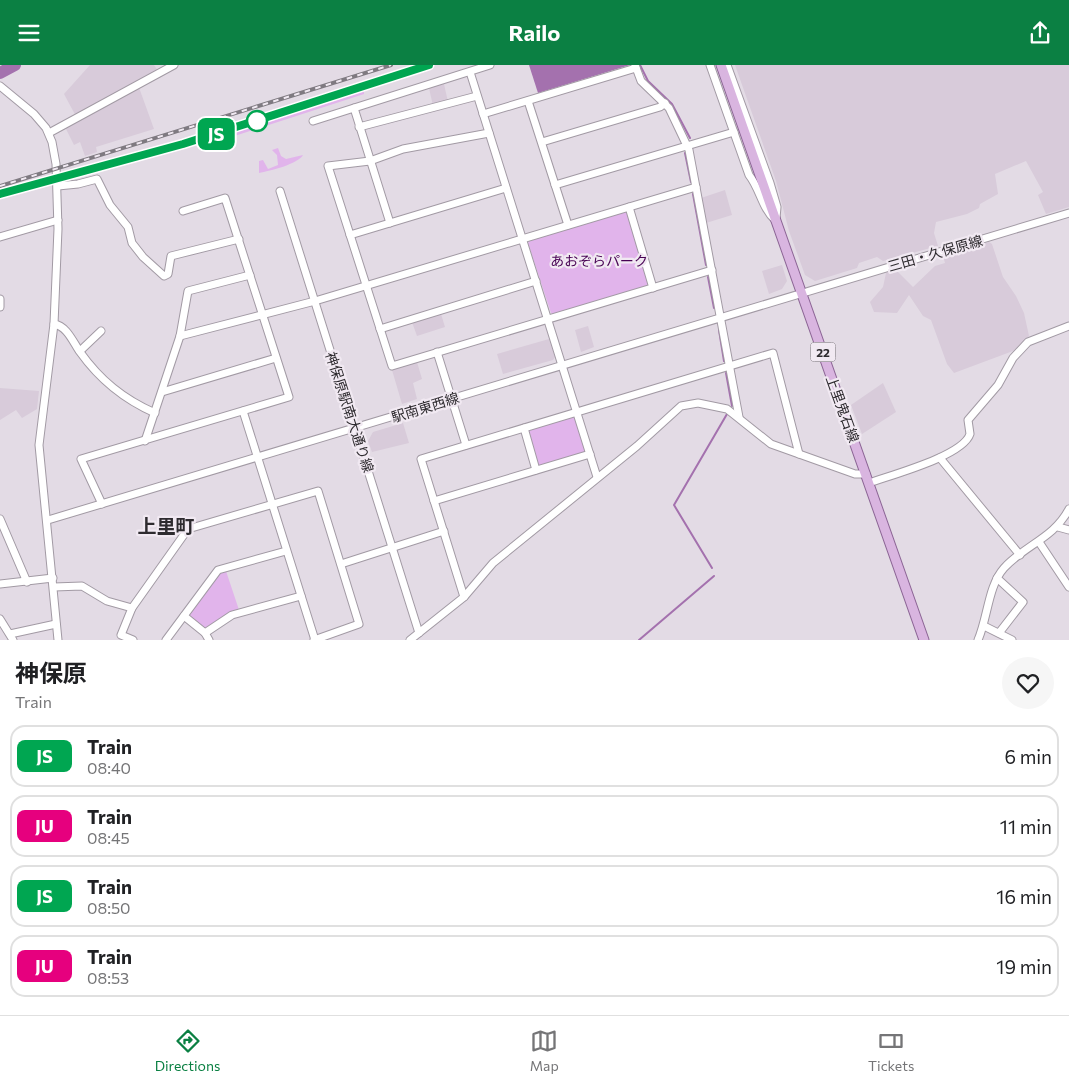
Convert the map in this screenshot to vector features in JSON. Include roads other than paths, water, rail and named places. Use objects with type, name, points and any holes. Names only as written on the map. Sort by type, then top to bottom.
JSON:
[{"type":"main road","name":"上里鬼石線","points":[[720,65],[924,640]]},
{"type":"street","points":[[49,133],[174,65]]},
{"type":"street","points":[[313,121],[490,65]]},
{"type":"street","points":[[710,65],[749,175],[756,184],[768,213],[776,221]]},
{"type":"street","points":[[727,65],[770,183],[777,207],[776,221]]},
{"type":"street","points":[[483,114],[636,67],[641,81],[665,103],[688,145],[739,417]]},
{"type":"street","points":[[470,72],[597,477]]},
{"type":"street","points":[[0,86],[38,119],[49,133],[55,154],[58,185],[58,220],[54,324],[39,428],[39,451],[48,520],[58,640]]},
{"type":"street","points":[[359,127],[478,97]]},
{"type":"street","points":[[528,101],[568,225]]},
{"type":"street","points":[[542,142],[660,107],[665,103]]},
{"type":"street","points":[[354,108],[390,223]]},
{"type":"street","points":[[555,185],[734,132]]},
{"type":"street","points":[[489,133],[403,149],[370,161],[328,166],[392,366],[712,270]]},
{"type":"street","points":[[58,185],[78,184],[97,179],[110,205],[128,227],[132,243],[143,257],[164,276],[168,274],[171,256],[239,239]]},
{"type":"street","points":[[180,336],[315,301],[696,187]]},
{"type":"street","points":[[350,235],[506,188]]},
{"type":"street","name":"神保原駅南大通り線","points":[[280,191],[419,633]]},
{"type":"street","points":[[102,504],[81,459],[289,397],[225,198],[183,211]]},
{"type":"street","points":[[629,207],[653,287]]},
{"type":"street","name":"三田・久保原線","points":[[802,293],[1069,213]]},
{"type":"street","points":[[0,237],[58,220]]},
{"type":"street","points":[[145,441],[180,336],[188,291],[250,275]]},
{"type":"street","points":[[380,329],[536,281]]},
{"type":"street","name":"駅南東西線","points":[[48,520],[802,293]]},
{"type":"street","points":[[0,299],[0,307]]},
{"type":"street","points":[[54,324],[60,325],[65,329],[80,351],[114,391],[155,413]]},
{"type":"street","points":[[410,640],[464,597],[493,563],[637,446],[681,406],[698,403],[718,406],[739,417],[762,438],[799,454],[868,479],[940,458],[969,438],[968,420],[998,385],[1018,351],[1033,339],[1069,326]]},
{"type":"street","points":[[80,351],[101,331]]},
{"type":"street","points":[[437,353],[466,445]]},
{"type":"street","points":[[464,597],[421,459],[773,353],[799,454]]},
{"type":"street","points":[[162,392],[276,358]]},
{"type":"street","points":[[133,640],[121,635],[132,607],[188,529],[273,505],[318,491],[359,624],[315,640],[286,551],[273,505],[243,411]]},
{"type":"street","points":[[524,428],[536,470]]},
{"type":"street","points":[[434,501],[590,454]]},
{"type":"street","points":[[940,458],[1020,555]]},
{"type":"street","points":[[978,640],[984,626],[992,590],[997,578],[1020,555],[1058,527],[1069,509]]},
{"type":"street","points":[[0,519],[27,582]]},
{"type":"street","points":[[1058,527],[1069,530]]},
{"type":"street","points":[[341,564],[444,531]]},
{"type":"street","points":[[1039,542],[1069,587]]},
{"type":"street","points":[[166,640],[218,570],[286,551]]},
{"type":"street","points":[[0,584],[53,578]]},
{"type":"street","points":[[997,578],[1023,601],[999,633]]},
{"type":"street","points":[[54,587],[82,586],[107,601],[132,607]]},
{"type":"street","points":[[205,633],[232,615],[301,596]]},
{"type":"street","points":[[184,617],[205,633],[209,640]]},
{"type":"street","points":[[0,619],[11,637],[56,624]]},
{"type":"street","points":[[984,626],[1012,640]]},
{"type":"waterway","points":[[0,73],[15,65]]},
{"type":"waterway","points":[[640,65],[648,81],[672,104],[690,138]]},
{"type":"waterway","points":[[685,153],[691,182]]},
{"type":"waterway","points":[[693,194],[706,265]]},
{"type":"waterway","points":[[708,277],[714,308]]},
{"type":"waterway","points":[[719,330],[724,361]]},
{"type":"waterway","points":[[726,373],[732,406]]},
{"type":"waterway","points":[[712,568],[674,505],[727,414]]},
{"type":"waterway","points":[[639,640],[714,576]]},
{"type":"railway","points":[[0,186],[391,65]]},
{"type":"railway","points":[[0,194],[183,144],[429,65]]},
{"type":"train","name":"JS","points":[[0,194],[183,144],[429,65]]},
{"type":"district","name":"上里町","points":[[166,525]]},
{"type":"park label","name":"あおぞらパーク","points":[[599,260]]}]
